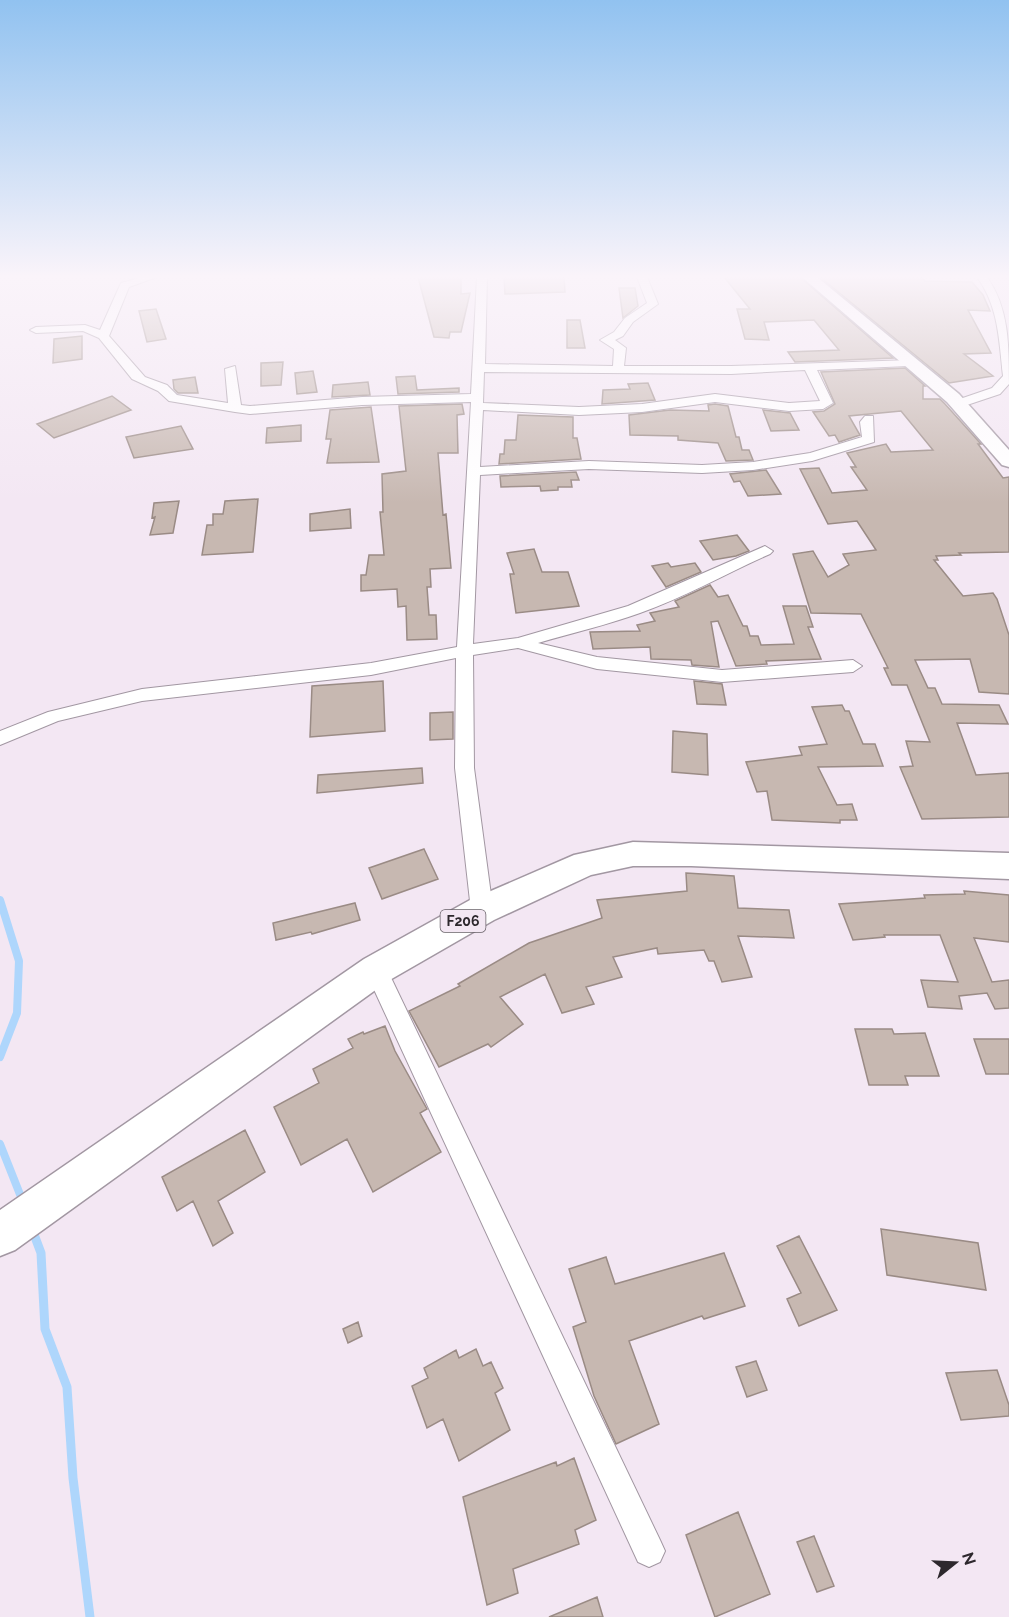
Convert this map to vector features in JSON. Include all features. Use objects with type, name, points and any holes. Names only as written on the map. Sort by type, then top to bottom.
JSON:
[{"type":"main road","points":[[897,352],[958,404],[1009,462]]},
{"type":"main road","name":"F206","points":[[0,1234],[376,970],[483,910],[585,864],[633,854],[691,854],[1009,866]]},
{"type":"street","points":[[116,352],[130,371],[141,380],[163,386],[173,398],[250,410],[362,401],[478,402],[568,411],[615,410],[715,398],[789,407],[823,405],[827,403],[826,398],[809,366]]},
{"type":"street","points":[[480,352],[473,471],[464,749],[483,910]]},
{"type":"street","points":[[618,370],[620,352]]},
{"type":"street","points":[[958,404],[996,390],[1009,377],[1005,352]]},
{"type":"street","points":[[480,368],[731,370],[908,362]]},
{"type":"street","points":[[231,369],[235,408]]},
{"type":"street","points":[[473,471],[632,465],[702,469],[793,461],[869,439],[866,422],[869,419]]},
{"type":"street","points":[[0,738],[54,716],[131,697],[226,684],[371,669],[467,650],[518,643],[633,610],[683,590],[709,575],[765,551]]},
{"type":"street","points":[[518,643],[597,663],[722,676],[853,666]]},
{"type":"street","points":[[376,970],[649,1551]]},
{"type":"building","points":[[53,352],[82,352],[82,359],[53,363]]},
{"type":"building","points":[[788,352],[887,352],[893,358],[795,362]]},
{"type":"building","points":[[912,352],[991,352],[964,354],[993,376],[949,383]]},
{"type":"building","points":[[283,362],[281,385],[261,386],[261,363]]},
{"type":"building","points":[[905,368],[925,386],[923,386],[923,399],[940,399],[981,444],[978,444],[1003,478],[1009,477],[1009,552],[959,553],[961,555],[936,556],[938,560],[934,560],[963,596],[993,593],[997,599],[1009,635],[1009,694],[979,692],[970,659],[915,660],[928,688],[935,688],[942,704],[999,705],[1008,724],[957,723],[976,775],[1009,773],[1009,817],[922,819],[900,767],[913,766],[906,741],[930,742],[907,685],[892,685],[884,668],[888,668],[861,614],[811,613],[793,554],[813,551],[828,577],[849,565],[843,554],[876,550],[857,521],[828,524],[800,469],[819,468],[832,493],[867,490],[851,467],[856,467],[847,453],[886,444],[891,452],[933,450],[901,411],[849,416],[860,435],[839,442],[835,435],[829,436],[813,412],[824,411],[835,404],[821,372]]},
{"type":"building","points":[[313,371],[317,392],[297,394],[295,373]]},
{"type":"building","points":[[415,376],[417,390],[459,388],[459,392],[398,394],[396,377]]},
{"type":"building","points":[[195,377],[198,393],[178,393],[174,389],[173,380]]},
{"type":"building","points":[[368,382],[370,395],[332,397],[333,385]]},
{"type":"building","points":[[648,383],[655,400],[602,404],[603,390],[630,389],[628,384]]},
{"type":"building","points":[[112,396],[131,410],[54,438],[37,424]]},
{"type":"building","points":[[462,404],[464,414],[457,415],[458,453],[438,453],[443,515],[446,514],[451,568],[430,569],[431,587],[427,587],[429,615],[436,615],[437,639],[407,640],[406,606],[398,607],[397,589],[361,591],[361,575],[366,575],[369,555],[384,555],[380,512],[383,512],[382,474],[406,471],[399,406]]},
{"type":"building","points":[[708,405],[728,406],[742,450],[749,450],[753,460],[726,461],[718,443],[678,440],[678,436],[630,435],[629,415],[670,410],[709,411]]},
{"type":"building","points":[[371,407],[379,462],[327,463],[331,439],[326,439],[330,410]]},
{"type":"building","points":[[763,410],[790,413],[799,430],[771,431]]},
{"type":"building","points":[[518,415],[573,417],[573,438],[577,438],[581,459],[499,464],[500,454],[504,454],[505,440],[516,440]]},
{"type":"building","points":[[301,425],[301,441],[266,443],[267,428]]},
{"type":"building","points":[[181,426],[193,449],[134,458],[126,437]]},
{"type":"building","points":[[766,470],[781,494],[748,496],[740,481],[734,482],[730,474]]},
{"type":"building","points":[[576,472],[579,480],[571,480],[572,487],[558,487],[558,490],[541,491],[540,486],[501,487],[500,476]]},
{"type":"building","points":[[258,499],[253,552],[202,555],[207,525],[213,525],[213,514],[223,514],[225,501]]},
{"type":"building","points":[[179,501],[173,533],[150,535],[155,517],[152,518],[154,503]]},
{"type":"building","points":[[350,509],[351,528],[310,531],[310,514]]},
{"type":"building","points":[[737,535],[749,551],[713,560],[700,541]]},
{"type":"building","points":[[534,549],[542,572],[568,572],[579,606],[516,613],[510,574],[514,574],[507,553]]},
{"type":"building","points":[[668,563],[671,567],[695,563],[701,572],[666,587],[652,566]]},
{"type":"building","points":[[710,585],[718,597],[728,595],[743,626],[747,626],[750,636],[758,636],[761,645],[794,644],[783,606],[806,606],[813,627],[808,627],[821,659],[766,661],[767,664],[736,666],[718,621],[711,622],[719,667],[692,665],[691,660],[651,659],[650,647],[593,649],[590,632],[640,631],[637,625],[655,621],[650,613],[679,607],[675,601]]},
{"type":"building","points":[[383,681],[385,731],[310,737],[312,686]]},
{"type":"building","points":[[694,681],[722,684],[726,705],[697,704]]},
{"type":"building","points":[[842,705],[845,711],[849,711],[863,744],[875,744],[883,766],[818,767],[837,805],[852,804],[857,820],[840,820],[840,823],[772,820],[767,791],[757,792],[746,762],[802,755],[799,747],[827,744],[812,707]]},
{"type":"building","points":[[453,712],[453,739],[430,740],[430,713]]},
{"type":"building","points":[[673,731],[707,734],[708,775],[672,772]]},
{"type":"building","points":[[422,768],[423,783],[317,793],[318,775]]},
{"type":"building","points":[[424,849],[438,879],[382,899],[369,868]]},
{"type":"building","points":[[686,873],[734,876],[738,908],[789,910],[794,938],[738,936],[752,977],[722,982],[714,961],[709,961],[704,950],[658,954],[657,948],[613,957],[622,977],[586,987],[594,1004],[562,1013],[545,974],[500,997],[523,1024],[491,1047],[488,1044],[439,1067],[409,1011],[460,986],[458,984],[529,943],[602,918],[597,900],[687,891]]},
{"type":"building","points":[[964,891],[1009,895],[1009,942],[974,938],[992,982],[1009,980],[1009,1008],[995,1009],[987,993],[959,996],[962,1009],[928,1007],[921,980],[958,982],[940,935],[884,935],[885,937],[853,940],[839,904],[925,898],[924,895],[965,894]]},
{"type":"building","points":[[355,903],[360,920],[312,934],[311,932],[276,940],[273,923]]},
{"type":"building","points":[[385,1026],[395,1051],[427,1109],[420,1113],[441,1152],[373,1192],[347,1139],[301,1165],[274,1107],[319,1083],[313,1069],[353,1048],[348,1039]]},
{"type":"building","points":[[855,1029],[892,1029],[894,1034],[925,1033],[939,1076],[905,1076],[908,1085],[869,1085]]},
{"type":"building","points":[[974,1039],[1009,1039],[1009,1074],[986,1074]]},
{"type":"building","points":[[245,1130],[265,1172],[218,1201],[233,1233],[213,1246],[193,1201],[177,1211],[162,1177]]},
{"type":"building","points":[[881,1229],[978,1243],[986,1290],[887,1275]]},
{"type":"building","points":[[799,1236],[837,1310],[799,1326],[787,1299],[801,1293],[777,1246]]},
{"type":"building","points":[[724,1253],[745,1306],[704,1319],[702,1316],[629,1341],[659,1424],[616,1444],[594,1396],[573,1327],[586,1322],[569,1269],[606,1257],[615,1284]]},
{"type":"building","points":[[358,1322],[362,1336],[348,1343],[343,1329]]},
{"type":"building","points":[[476,1349],[483,1366],[491,1362],[503,1388],[495,1393],[510,1430],[459,1461],[443,1419],[427,1428],[412,1386],[428,1378],[424,1368],[456,1350],[459,1358]]},
{"type":"building","points":[[756,1361],[767,1390],[747,1397],[736,1367]]},
{"type":"building","points":[[997,1370],[1009,1405],[1009,1416],[961,1420],[946,1373]]},
{"type":"building","points":[[574,1458],[596,1520],[575,1530],[579,1544],[513,1569],[518,1593],[487,1605],[463,1497],[556,1462],[557,1466]]},
{"type":"building","points":[[738,1512],[770,1594],[715,1617],[686,1535]]},
{"type":"building","points":[[814,1536],[834,1586],[817,1592],[797,1542]]},
{"type":"building","points":[[597,1597],[603,1617],[549,1617]]},
{"type":"waterway","points":[[0,900],[19,961],[17,1013],[0,1057]]},
{"type":"waterway","points":[[0,1144],[23,1202]]},
{"type":"waterway","points":[[32,1229],[41,1253],[45,1329],[67,1387],[73,1478],[90,1617]]}]
